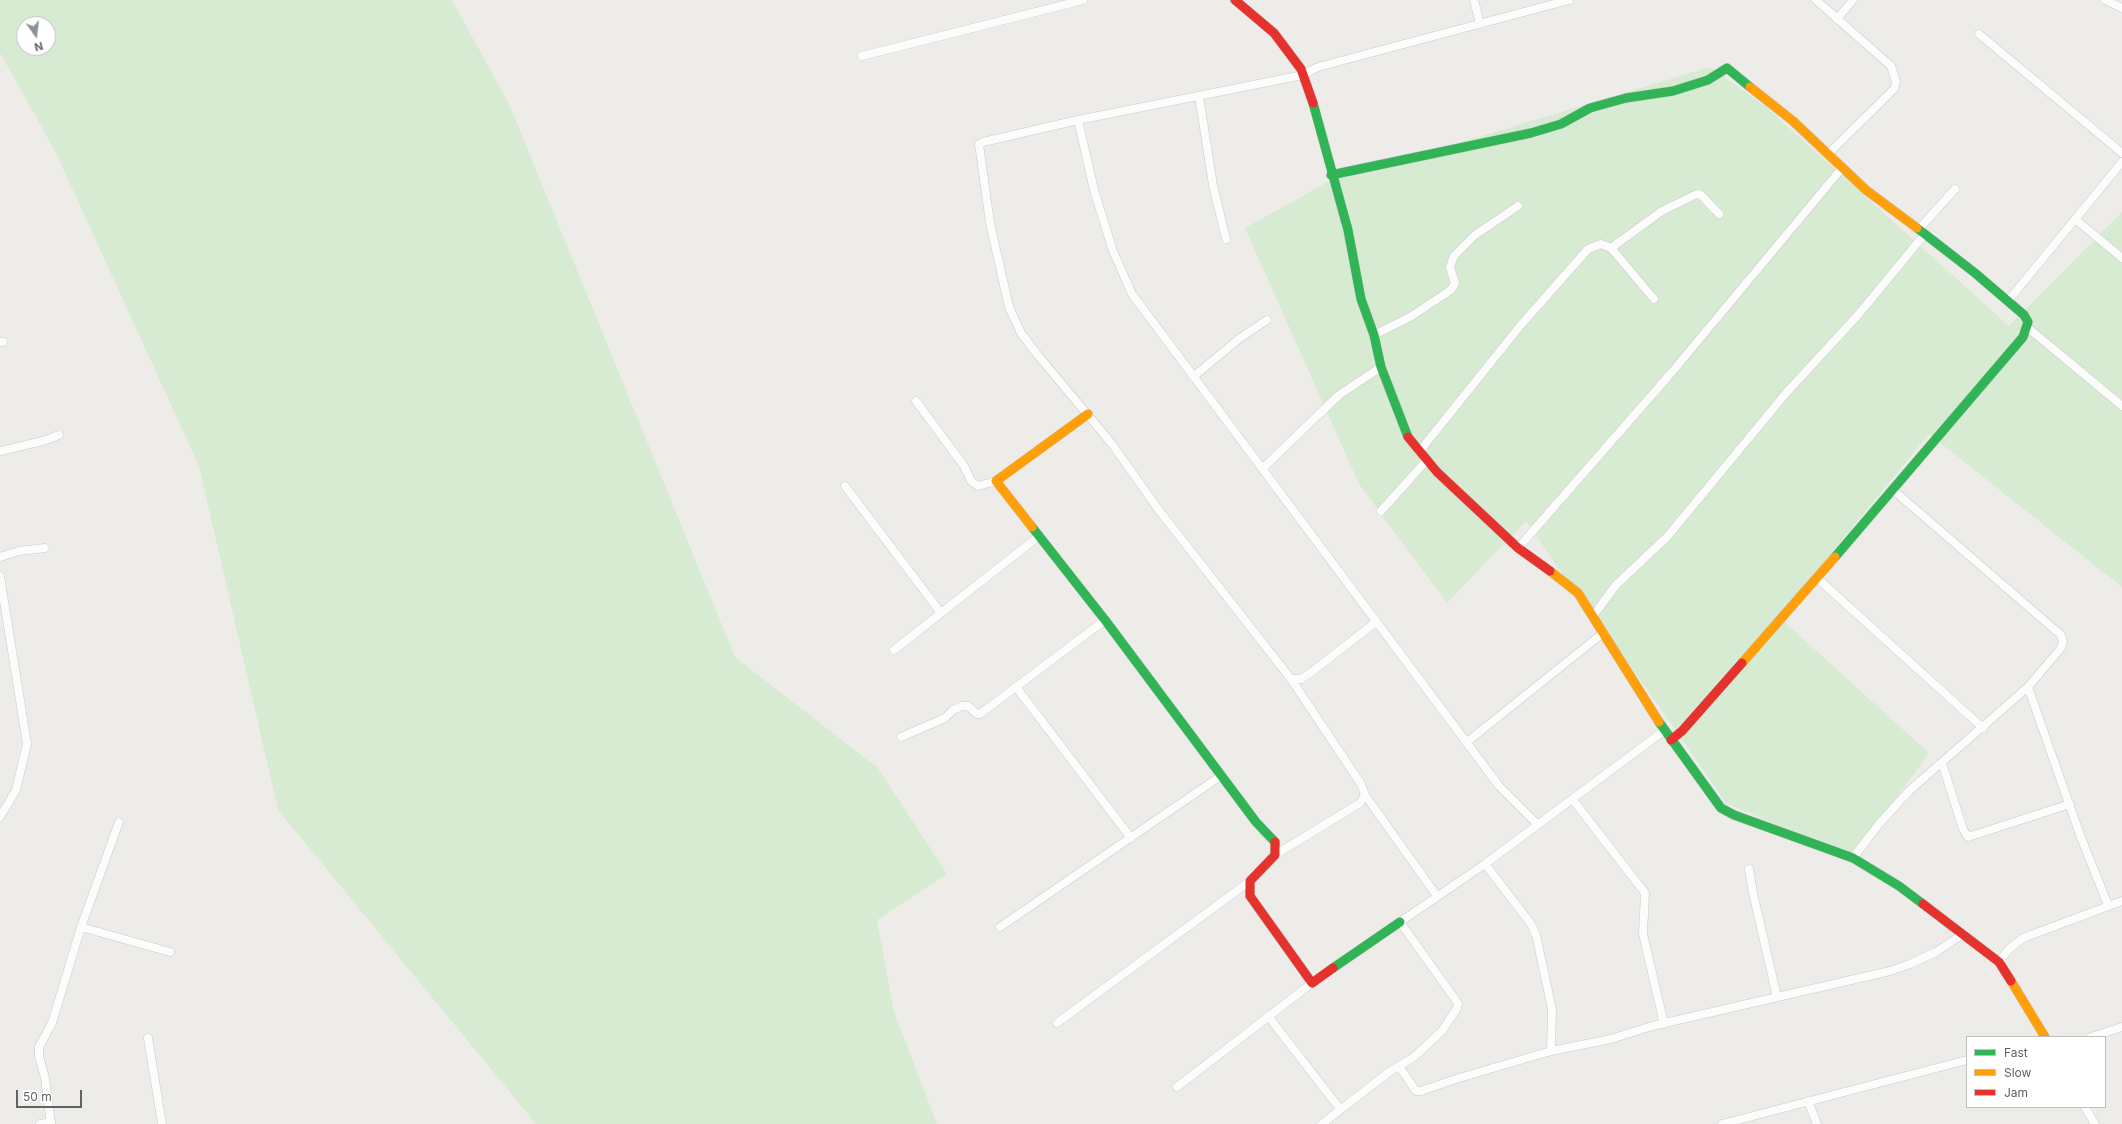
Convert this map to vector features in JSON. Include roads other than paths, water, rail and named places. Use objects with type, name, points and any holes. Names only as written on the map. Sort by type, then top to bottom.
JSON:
[{"type":"street","points":[[862,56],[1083,0]]},
{"type":"street","points":[[1235,0],[1274,33],[1303,75],[1348,230],[1361,299],[1374,335],[1381,367],[1404,430],[1426,461],[1518,548],[1567,583],[1578,593],[1671,740],[1721,808],[1725,811],[1853,858],[1899,886],[1999,962],[2044,1036]]},
{"type":"street","points":[[1474,0],[1480,24]]},
{"type":"street","points":[[1437,896],[1364,795],[1361,784],[1291,678],[1158,508],[1112,444],[1036,354],[1021,333],[1009,307],[990,223],[978,149],[979,144],[982,142],[1078,120],[1303,75],[1318,67],[1569,0]]},
{"type":"street","points":[[1816,0],[1891,66],[1896,82],[1894,89],[1828,154]]},
{"type":"street","points":[[1837,19],[1853,0]]},
{"type":"street","points":[[2105,0],[2122,8]]},
{"type":"street","points":[[1979,34],[2122,153]]},
{"type":"street","points":[[1331,175],[1531,133],[1561,124],[1590,108],[1626,98],[1673,91],[1708,80],[1728,68],[1793,121],[1866,190],[1922,232],[2024,315],[2028,322],[2027,327],[2018,343],[1817,578],[1682,731],[1671,740]]},
{"type":"street","points":[[1199,96],[1213,185],[1226,239]]},
{"type":"street","points":[[1078,120],[1094,190],[1113,251],[1132,294],[1499,786],[1537,824]]},
{"type":"street","points":[[2008,301],[2122,162]]},
{"type":"street","points":[[1518,548],[1672,372],[1842,168]]},
{"type":"street","points":[[1593,616],[1616,585],[1667,537],[1787,392],[1858,315],[1955,189]]},
{"type":"street","points":[[1610,248],[1662,211],[1697,194],[1701,196],[1719,214]]},
{"type":"street","points":[[1374,335],[1410,317],[1451,290],[1455,283],[1450,267],[1454,256],[1475,235],[1518,206]]},
{"type":"street","points":[[2075,219],[2122,258]]},
{"type":"street","points":[[1419,452],[1520,326],[1588,249],[1601,244],[1610,248],[1654,299]]},
{"type":"street","points":[[1193,377],[1240,338],[1267,320]]},
{"type":"street","points":[[2027,327],[2122,406]]},
{"type":"street","points":[[1262,468],[1339,395],[1358,380],[1381,367]]},
{"type":"street","points":[[916,401],[964,466],[971,481],[978,486],[996,481],[1088,414]]},
{"type":"street","points":[[0,451],[42,441],[59,435]]},
{"type":"street","points":[[1382,511],[1426,461]]},
{"type":"street","points":[[996,481],[1105,620],[1256,822],[1276,843],[1275,855]]},
{"type":"street","points":[[845,486],[941,613]]},
{"type":"street","points":[[1853,858],[1879,824],[1910,790],[2028,687],[2061,648],[2063,642],[2061,635],[1892,489]]},
{"type":"street","points":[[894,650],[1039,536]]},
{"type":"street","points":[[0,557],[19,551],[45,548]]},
{"type":"street","points":[[0,576],[27,744],[16,790],[0,816]]},
{"type":"street","points":[[1817,578],[1982,728]]},
{"type":"street","points":[[901,737],[945,718],[953,710],[962,706],[968,706],[977,714],[980,714],[1105,620]]},
{"type":"street","points":[[1291,678],[1301,679],[1309,674],[1376,622]]},
{"type":"street","points":[[1467,742],[1603,633]]},
{"type":"street","points":[[1016,687],[1132,838]]},
{"type":"street","points":[[2028,687],[2108,905]]},
{"type":"street","points":[[1177,1087],[1312,983],[1485,864],[1537,824],[1573,800],[1665,730]]},
{"type":"street","points":[[1942,763],[1963,829],[1968,836],[2070,804]]},
{"type":"street","points":[[1000,927],[1222,775]]},
{"type":"street","points":[[1057,1023],[1250,881],[1275,855],[1360,803],[1364,795]]},
{"type":"street","points":[[1573,800],[1645,893],[1644,941],[1664,1024]]},
{"type":"street","points":[[40,1124],[51,1123],[45,1078],[38,1052],[39,1047],[52,1023],[81,927],[119,822]]},
{"type":"street","points":[[1485,864],[1531,924],[1536,935],[1552,1009],[1550,1052]]},
{"type":"street","points":[[1749,869],[1753,893],[1777,997]]},
{"type":"street","points":[[1250,881],[1250,896],[1312,983]]},
{"type":"street","points":[[1999,962],[2009,949],[2023,938],[2122,901]]},
{"type":"street","points":[[1322,1124],[1340,1109],[1414,1056],[1442,1031],[1458,1004],[1400,922]]},
{"type":"street","points":[[81,927],[170,952]]},
{"type":"street","points":[[1399,1066],[1416,1091],[1421,1092],[1459,1078],[1550,1052],[1611,1039],[1664,1024],[1890,971],[1936,952],[1963,934]]},
{"type":"street","points":[[1268,1016],[1340,1109]]},
{"type":"street","points":[[2094,1036],[2122,1027]]},
{"type":"street","points":[[148,1038],[162,1124]]},
{"type":"street","points":[[1722,1124],[1966,1060]]},
{"type":"street","points":[[1808,1101],[1817,1124]]},
{"type":"street","points":[[2086,1108],[2095,1124]]}]
